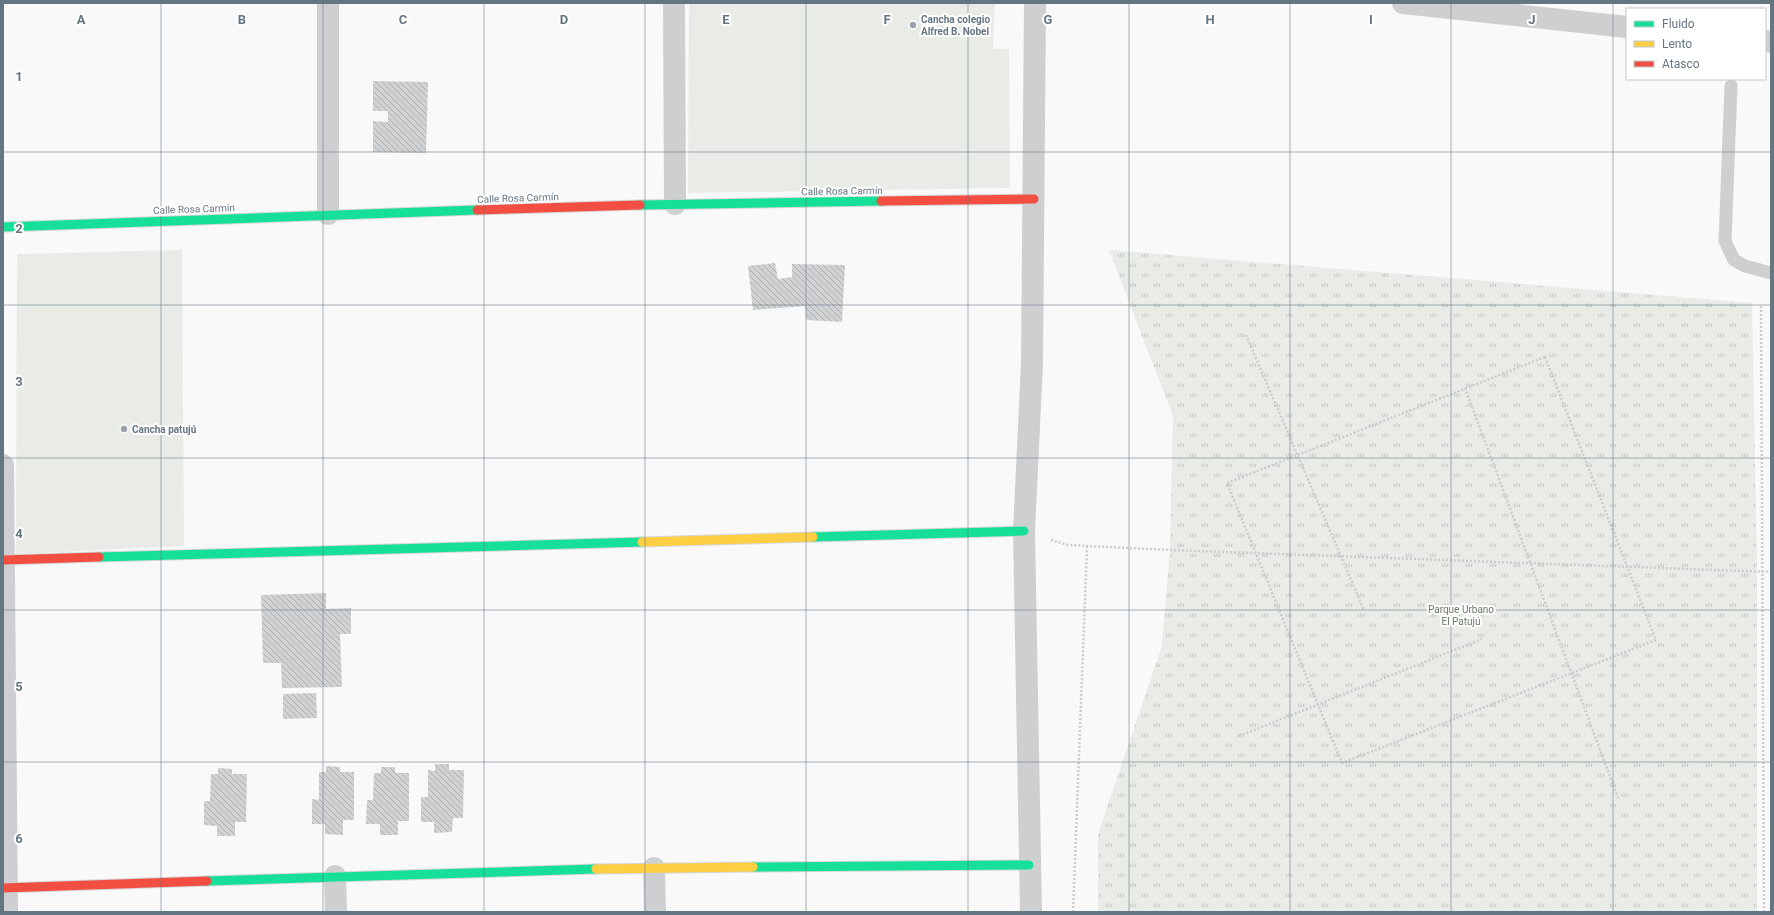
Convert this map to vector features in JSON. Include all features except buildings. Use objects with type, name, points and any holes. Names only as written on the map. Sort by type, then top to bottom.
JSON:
[{"type":"street","points":[[328,3],[328,214]]},
{"type":"street","points":[[674,3],[675,204]]},
{"type":"street","points":[[1032,912],[1029,865],[1024,531],[1032,363],[1035,3]]},
{"type":"street","points":[[1403,3],[1626,27]]},
{"type":"street","name":"Calle Rosa Carmín","points":[[3,227],[328,214],[675,204],[1034,199]]},
{"type":"street","points":[[3,465],[5,888],[7,912]]},
{"type":"street","points":[[4,560],[1024,531]]},
{"type":"street","points":[[5,888],[335,876],[654,868],[1029,865]]},
{"type":"street","points":[[654,868],[655,912]]},
{"type":"street","points":[[335,876],[336,912]]},
{"type":"lane","points":[[1731,86],[1725,241],[1734,260],[1745,266],[1771,273]]},
{"type":"path","points":[[1761,306],[1764,912]]},
{"type":"path","points":[[1246,335],[1364,610]]},
{"type":"path","points":[[1546,357],[1656,640],[1342,763],[1227,483],[1465,388],[1546,357]]},
{"type":"path","points":[[1465,388],[1618,798]]},
{"type":"path","points":[[1024,531],[1068,546],[1771,572]]},
{"type":"path","points":[[1073,912],[1086,546]]},
{"type":"path","points":[[1239,736],[1482,639]]},
{"type":"green space","points":[[689,3],[995,3],[993,49],[1009,49],[1010,188],[688,193]]},
{"type":"green space","points":[[182,250],[184,546],[16,554],[17,254]]},
{"type":"green space","name":"Parque Urbano El Patujú","points":[[1109,250],[1752,303],[1757,571],[1757,912],[1098,912],[1098,834],[1162,646],[1170,550],[1173,416]]},
{"type":"traffic: fast","points":[[640,205],[881,201]]},
{"type":"traffic: fast","points":[[3,227],[477,210]]},
{"type":"traffic: fast","points":[[813,537],[1024,531]]},
{"type":"traffic: fast","points":[[99,557],[642,542]]},
{"type":"traffic: fast","points":[[753,867],[1029,865]]},
{"type":"traffic: fast","points":[[207,881],[596,869]]},
{"type":"traffic: slow","points":[[642,542],[813,537]]},
{"type":"traffic: slow","points":[[596,869],[753,867]]},
{"type":"traffic: jam","points":[[881,201],[1034,199]]},
{"type":"traffic: jam","points":[[477,210],[640,205]]},
{"type":"traffic: jam","points":[[3,560],[99,557]]},
{"type":"traffic: jam","points":[[3,888],[207,881]]},
{"type":"place","name":"Cancha colegio Alfred B. Nobel","points":[[913,25]]},
{"type":"place","name":"Cancha patujú","points":[[124,429]]}]
